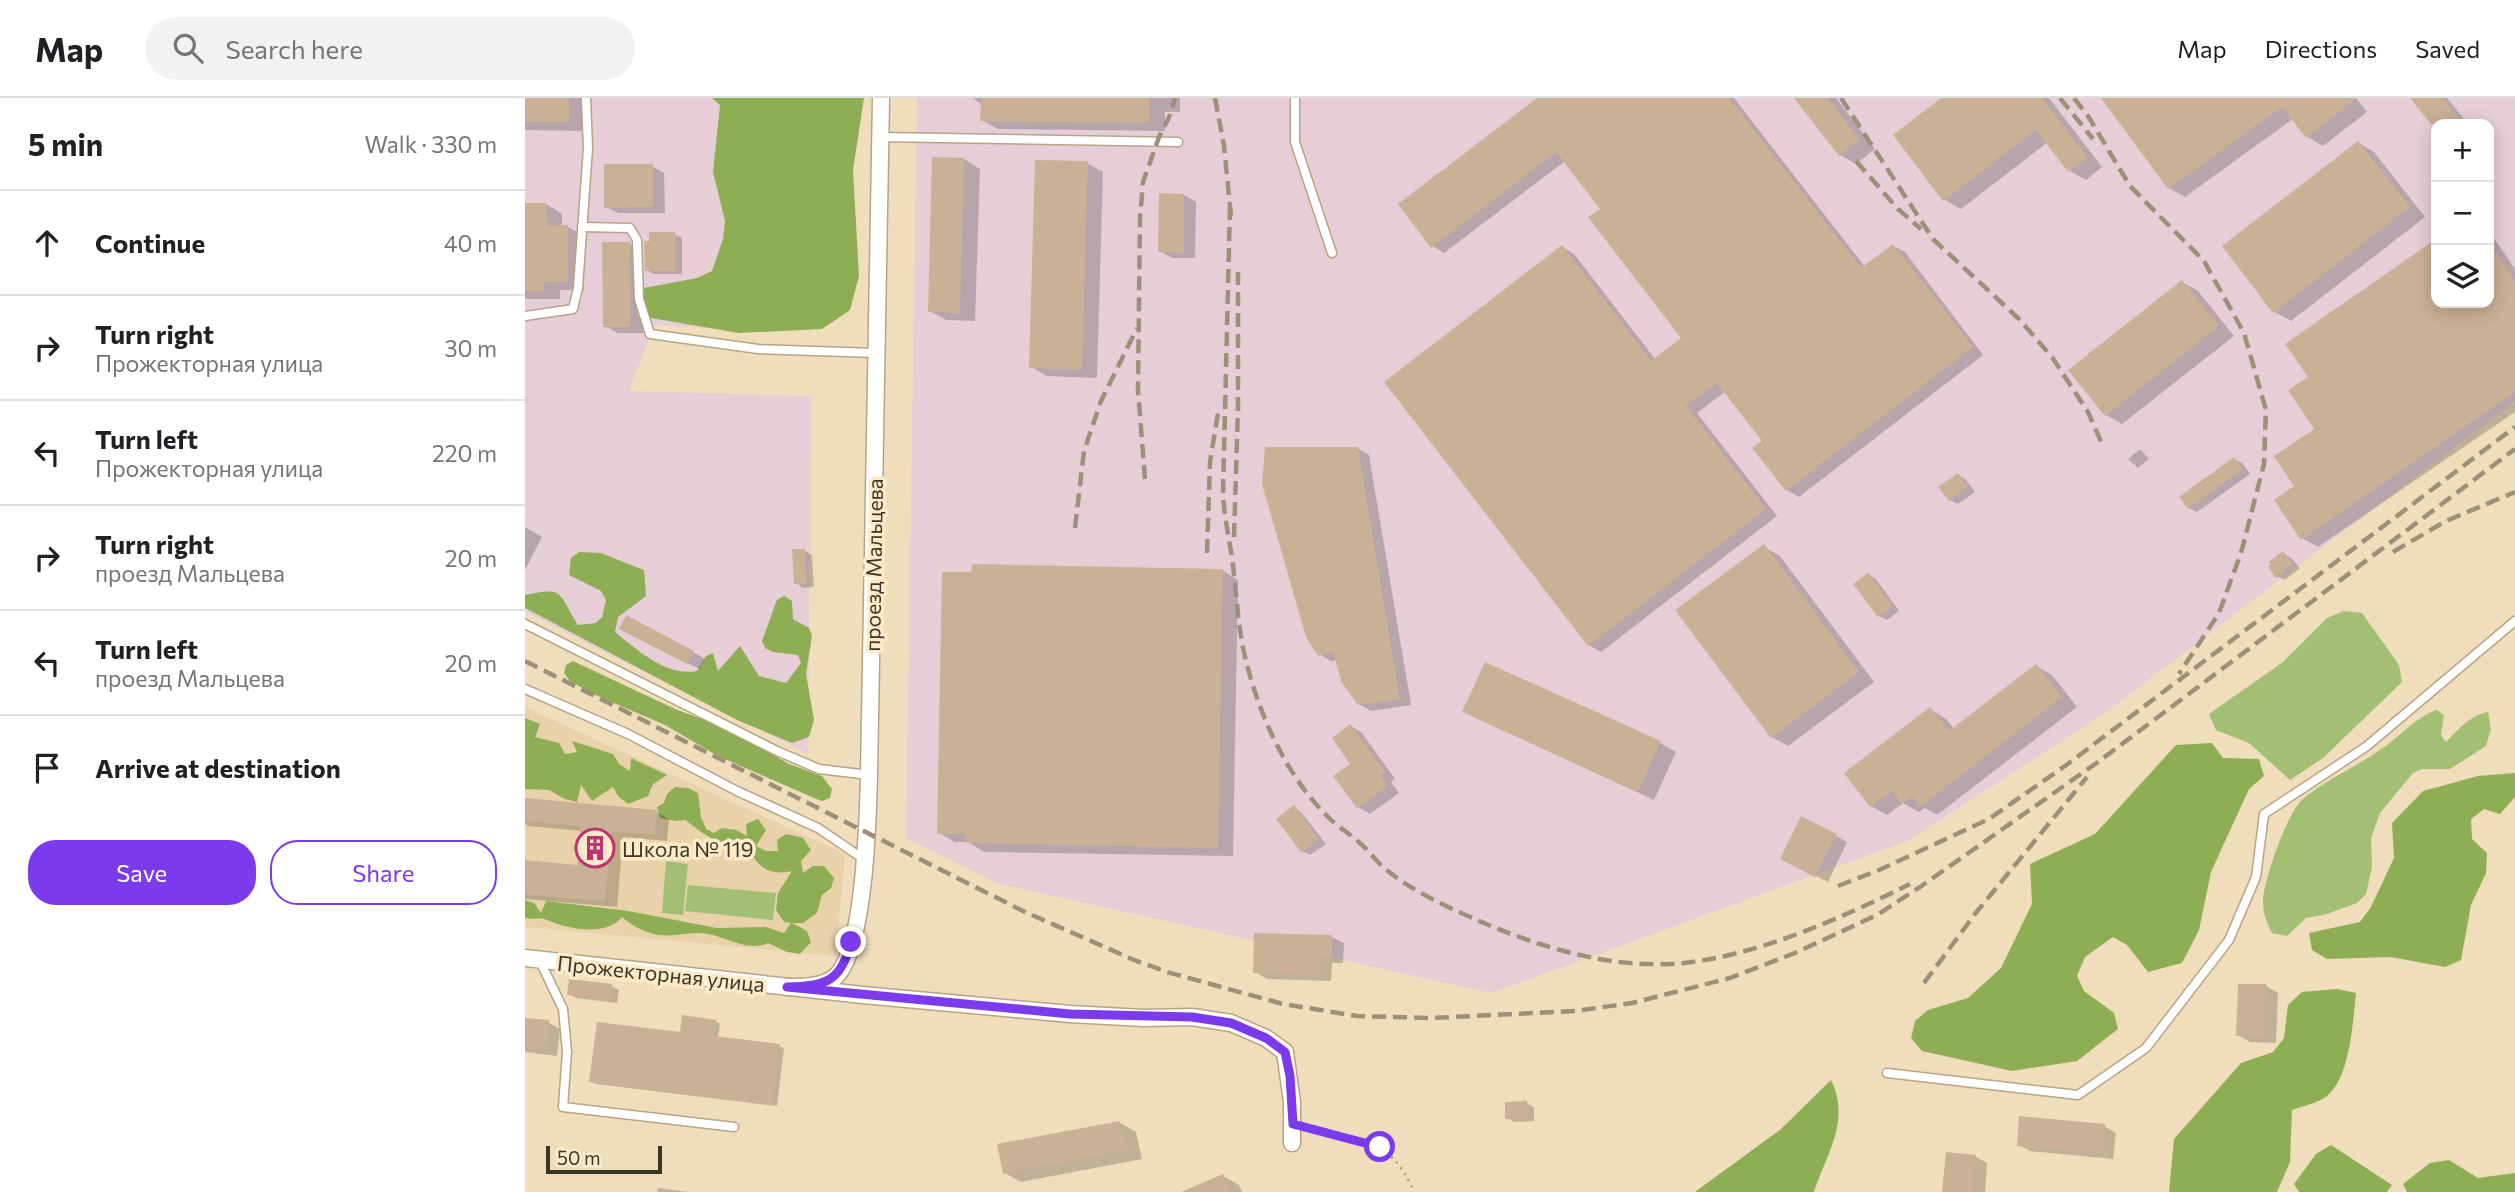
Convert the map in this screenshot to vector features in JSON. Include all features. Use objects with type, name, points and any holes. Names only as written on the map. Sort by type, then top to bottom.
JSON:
[{"type":"street","name":"проезд Мальцева","points":[[787,987],[823,984],[834,978],[842,969],[856,922],[865,860],[869,775],[881,98]]},
{"type":"street","name":"Прожекторная улица","points":[[532,958],[787,987],[1070,1014],[1192,1017],[1231,1023],[1266,1038],[1285,1052],[1290,1076],[1292,1143]]},
{"type":"lane","points":[[525,316],[573,309],[578,288],[588,148],[586,98]]},
{"type":"lane","points":[[1295,98],[1296,142],[1332,253]]},
{"type":"lane","points":[[880,137],[1178,142]]},
{"type":"lane","points":[[582,227],[630,228],[638,240],[639,299],[650,334],[758,349],[876,353]]},
{"type":"lane","points":[[1887,1073],[2078,1095],[2146,1048],[2229,940],[2256,877],[2264,814],[2367,746],[2515,621]]},
{"type":"lane","points":[[525,624],[819,769],[869,775]]},
{"type":"lane","points":[[525,689],[628,734],[737,791],[818,828],[865,860]]},
{"type":"lane","points":[[532,958],[563,1009],[567,1052],[563,1107],[734,1127]]},
{"type":"path","points":[[1293,1124],[1380,1147],[1397,1161],[1414,1192]]},
{"type":"shaded area","points":[[525,98],[726,98],[723,329],[655,325],[629,391],[811,396],[808,754],[525,612]]},
{"type":"shaded area","points":[[917,98],[2515,98],[2515,401],[2109,710],[1910,840],[1491,993],[999,884],[906,838]]},
{"type":"shaded area","points":[[525,707],[845,854],[836,956],[525,927]]},
{"type":"green space","points":[[712,98],[864,98],[853,170],[859,276],[850,310],[822,329],[739,333],[651,318],[640,304],[644,288],[697,278],[712,271],[723,239],[725,221],[713,172],[720,105]]},
{"type":"green space","points":[[579,552],[601,553],[644,570],[646,596],[618,617],[615,632],[653,660],[675,670],[697,671],[706,656],[713,653],[718,671],[740,646],[759,676],[786,683],[801,663],[798,655],[773,652],[765,648],[762,641],[777,600],[784,596],[792,601],[793,619],[809,628],[812,636],[806,674],[814,720],[809,737],[792,743],[737,720],[525,608],[525,595],[547,591],[554,592],[563,599],[578,625],[596,623],[602,617],[606,600],[601,591],[569,575],[571,558]]},
{"type":"green space","points":[[2344,611],[2362,613],[2399,665],[2402,682],[2323,758],[2290,780],[2249,743],[2216,730],[2209,714],[2283,662],[2327,618]]},
{"type":"green space","points":[[573,661],[675,709],[724,727],[789,764],[822,776],[832,789],[830,798],[822,801],[718,756],[665,725],[593,694],[570,681],[564,673],[566,665]]},
{"type":"green space","points":[[2437,710],[2444,715],[2441,735],[2446,742],[2460,727],[2488,712],[2491,729],[2486,746],[2450,769],[2422,769],[2413,773],[2380,813],[2371,838],[2372,867],[2366,894],[2357,903],[2324,915],[2306,918],[2287,936],[2272,933],[2264,911],[2264,892],[2277,848],[2297,806],[2321,786],[2380,750],[2421,718]]},
{"type":"green space","points":[[525,718],[540,724],[535,737],[559,743],[565,754],[577,752],[572,741],[613,754],[619,764],[630,771],[631,758],[667,775],[653,784],[648,796],[628,804],[618,796],[613,787],[592,801],[581,785],[577,802],[549,790],[525,789]]},
{"type":"green space","points":[[2212,743],[2223,758],[2259,759],[2264,776],[2249,789],[2211,872],[2199,930],[2182,963],[2148,972],[2127,945],[2113,937],[2085,957],[2077,976],[2084,991],[2114,1013],[2118,1029],[2077,1061],[2012,1071],[1922,1051],[1911,1038],[1915,1021],[1928,1010],[1968,998],[2001,968],[2032,904],[2030,864],[2095,834],[2176,745]]},
{"type":"green space","points":[[2515,773],[2515,797],[2500,814],[2484,809],[2471,819],[2472,839],[2487,853],[2486,873],[2471,905],[2461,960],[2445,967],[2391,957],[2327,959],[2312,950],[2309,933],[2360,922],[2371,907],[2394,858],[2392,823],[2423,791],[2478,776]]},
{"type":"green space","points":[[675,787],[688,788],[698,793],[701,817],[706,829],[714,833],[722,828],[736,830],[747,836],[746,824],[758,819],[766,830],[756,846],[766,851],[778,851],[777,840],[786,834],[803,838],[811,850],[801,861],[803,873],[813,866],[824,866],[834,878],[831,888],[822,895],[817,913],[803,923],[792,923],[807,931],[811,942],[800,954],[787,952],[768,943],[751,946],[709,934],[657,935],[622,917],[615,923],[597,929],[576,928],[545,919],[525,918],[525,900],[534,903],[541,913],[546,901],[628,911],[717,928],[766,927],[784,933],[791,923],[784,922],[776,910],[778,893],[792,871],[777,872],[765,869],[747,848],[721,843],[685,820],[660,818],[657,807],[664,803],[667,794]]},
{"type":"green space","points":[[666,861],[688,864],[683,915],[662,913]]},
{"type":"green space","points":[[688,885],[776,893],[773,920],[685,911]]},
{"type":"green space","points":[[2337,989],[2356,993],[2352,1033],[2345,1063],[2335,1087],[2327,1096],[2292,1110],[2290,1162],[2277,1192],[2169,1192],[2174,1139],[2241,1063],[2273,1052],[2284,1038],[2288,1005],[2302,992]]},
{"type":"green space","points":[[1831,1080],[1837,1095],[1838,1123],[1814,1192],[1695,1192],[1781,1129]]},
{"type":"green space","points":[[2331,1145],[2392,1185],[2387,1192],[2299,1192],[2294,1184],[2316,1154]]},
{"type":"green space","points":[[2449,1160],[2478,1178],[2515,1173],[2515,1192],[2407,1192],[2403,1184],[2430,1163]]},
{"type":"building","points":[[525,98],[569,98],[569,122],[525,122]]},
{"type":"building","points":[[981,98],[1150,98],[1149,123],[980,121]]},
{"type":"building","points":[[1537,98],[1729,98],[1861,268],[1893,244],[1973,347],[1786,491],[1752,448],[1762,441],[1717,383],[1686,406],[1766,509],[1588,646],[1384,382],[1562,245],[1651,361],[1681,338],[1588,217],[1600,209],[1556,152],[1431,248],[1398,204]]},
{"type":"building","points":[[1794,98],[1828,98],[1860,140],[1839,156]]},
{"type":"building","points":[[1941,98],[2042,98],[2088,158],[2068,172],[2036,130],[1943,201],[1893,135]]},
{"type":"building","points":[[2101,98],[2357,98],[2306,138],[2282,107],[2168,189]]},
{"type":"building","points":[[2410,98],[2442,98],[2460,119],[2431,119],[2431,124]]},
{"type":"building","points":[[2358,141],[2410,207],[2273,313],[2222,246]]},
{"type":"building","points":[[932,157],[964,158],[960,313],[928,312]]},
{"type":"building","points":[[1035,160],[1088,161],[1082,370],[1029,368]]},
{"type":"building","points":[[604,164],[653,164],[653,207],[604,208]]},
{"type":"building","points":[[1159,193],[1184,194],[1184,253],[1158,252]]},
{"type":"building","points":[[525,203],[546,203],[547,226],[568,225],[568,281],[544,282],[544,291],[525,291]]},
{"type":"building","points":[[649,232],[675,232],[675,271],[645,271],[644,241],[649,241]]},
{"type":"building","points":[[602,242],[630,242],[631,327],[603,327]]},
{"type":"building","points":[[2431,242],[2431,308],[2494,308],[2494,250],[2515,281],[2515,392],[2301,540],[2274,500],[2294,486],[2274,456],[2314,429],[2288,390],[2308,377],[2285,344]]},
{"type":"building","points":[[2182,280],[2219,326],[2105,416],[2068,370]]},
{"type":"building","points":[[1265,447],[1358,447],[1400,699],[1358,705],[1341,681],[1333,651],[1318,656],[1306,637],[1262,484]]},
{"type":"building","points":[[2234,457],[2243,469],[2188,509],[2179,497]]},
{"type":"building","points":[[1958,473],[1968,487],[1949,501],[1938,487]]},
{"type":"building","points":[[1764,544],[1859,672],[1771,738],[1675,610]]},
{"type":"building","points":[[792,549],[805,549],[807,584],[794,584]]},
{"type":"building","points":[[2283,551],[2293,563],[2276,578],[2268,567],[2271,564],[2269,562]]},
{"type":"building","points":[[972,564],[1223,569],[1218,848],[966,843],[967,834],[937,834],[942,572],[971,572]]},
{"type":"building","points":[[1868,573],[1893,606],[1878,617],[1853,584]]},
{"type":"building","points":[[626,615],[694,651],[687,664],[619,629]]},
{"type":"building","points":[[1485,662],[1661,741],[1638,792],[1462,712]]},
{"type":"building","points":[[2036,664],[2062,697],[1920,807],[1912,797],[1902,804],[1892,791],[1870,807],[1844,773],[1930,707],[1949,731]]},
{"type":"building","points":[[1350,724],[1385,772],[1380,775],[1388,786],[1357,808],[1333,776],[1350,764],[1332,738]]},
{"type":"building","name":"Школа № 119","points":[[525,798],[657,810],[655,835],[612,831],[605,901],[525,894],[525,860],[577,865],[581,826],[525,821]]},
{"type":"building","points":[[1294,805],[1319,839],[1301,852],[1276,819]]},
{"type":"building","points":[[1801,816],[1837,834],[1815,877],[1780,859]]},
{"type":"building","points":[[1254,933],[1332,935],[1332,957],[1320,957],[1320,975],[1253,973]]},
{"type":"building","points":[[569,979],[612,984],[610,1000],[567,995]]},
{"type":"building","points":[[2238,984],[2266,984],[2265,1038],[2236,1036]]},
{"type":"building","points":[[682,1015],[716,1020],[714,1036],[780,1044],[772,1105],[589,1082],[597,1022],[680,1032]]},
{"type":"building","points":[[525,1018],[549,1020],[545,1050],[525,1049]]},
{"type":"building","points":[[1527,1101],[1527,1118],[1505,1119],[1505,1102]]},
{"type":"building","points":[[2019,1116],[2105,1124],[2102,1154],[2017,1146]]},
{"type":"building","points":[[1120,1121],[1127,1150],[1003,1174],[997,1144]]},
{"type":"building","points":[[1946,1152],[1976,1155],[1972,1192],[1942,1192]]},
{"type":"building","points":[[1223,1174],[1231,1192],[1181,1192]]},
{"type":"railway","points":[[1145,479],[1138,390],[1140,218],[1143,182],[1175,98]]},
{"type":"railway","points":[[1215,98],[1224,146],[1231,216]]},
{"type":"railway","points":[[1841,98],[1933,239],[2019,319],[2052,357],[2088,412],[2103,446]]},
{"type":"railway","points":[[2060,98],[2093,139]]},
{"type":"railway","points":[[2074,98],[2088,116],[2130,186],[2204,261],[2244,333],[2266,410],[2264,464],[2241,553],[2219,613],[2179,674]]},
{"type":"railway","points":[[1856,161],[1898,209],[1921,229]]},
{"type":"railway","points":[[1230,206],[1223,493],[1241,637],[1252,682],[1277,745],[1300,784],[1329,818],[1358,841],[1388,871],[1438,902],[1534,942],[1579,955],[1625,963],[1671,964],[1731,955],[1825,923],[1910,884]]},
{"type":"railway","points":[[1234,537],[1238,272]]},
{"type":"railway","points":[[1075,528],[1084,451],[1101,401],[1137,328]]},
{"type":"railway","points":[[1207,553],[1210,462],[1218,413]]},
{"type":"railway","points":[[1838,886],[1877,871],[1989,819],[2065,766],[2515,427]]},
{"type":"railway","points":[[525,661],[1023,911],[1167,972],[1283,1004],[1357,1016],[1432,1018],[1575,1011],[1632,1003],[1730,978],[1795,953],[1877,915],[2098,762],[2515,449]]},
{"type":"railway","points":[[2393,552],[2446,521],[2515,492]]},
{"type":"railway","points":[[1924,983],[1975,914],[2087,777]]},
{"type":"place","name":"Школа № 119","points":[[595,848]]},
{"type":"route","points":[[851,942],[842,969],[834,978],[823,984],[787,987],[1070,1014],[1143,1018],[1192,1017],[1231,1023],[1266,1038],[1285,1052],[1290,1076],[1293,1124],[1380,1147]]}]
